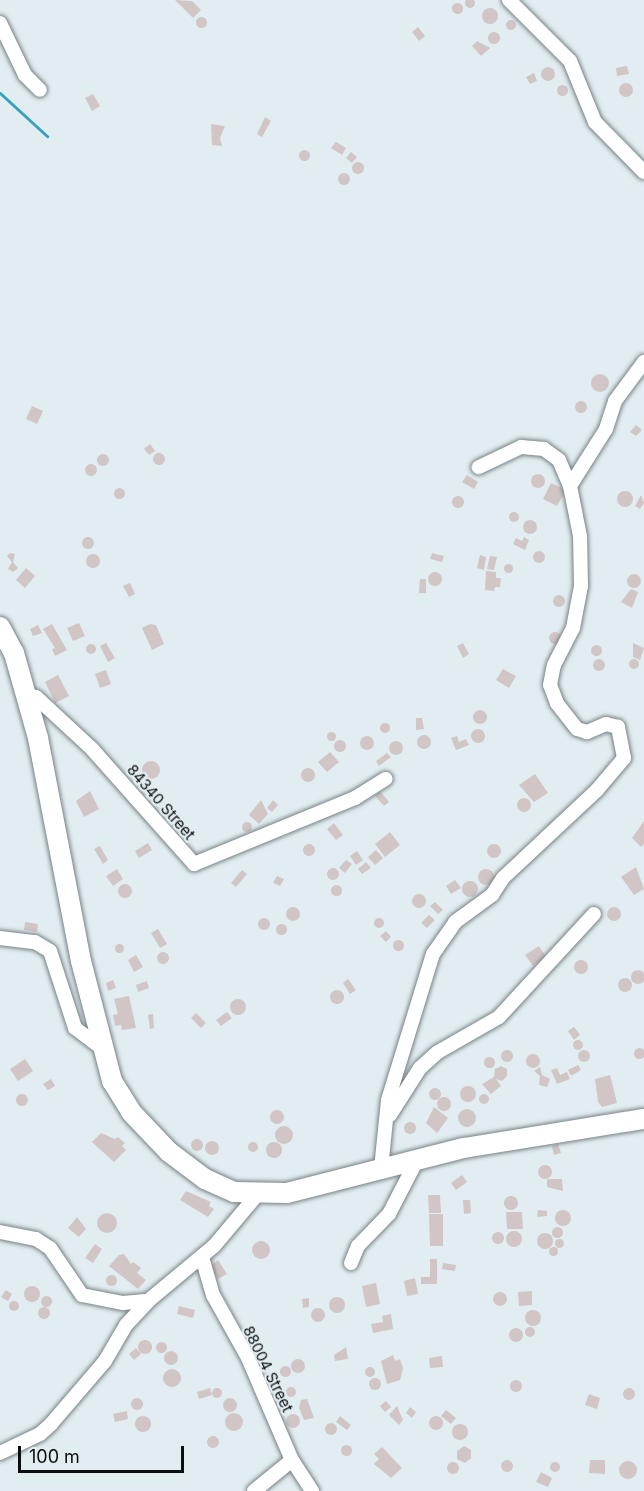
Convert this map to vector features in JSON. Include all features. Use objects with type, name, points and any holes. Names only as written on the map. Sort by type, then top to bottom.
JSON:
[{"type":"street","points":[[509,0],[570,61],[595,122],[644,172]]},
{"type":"street","points":[[0,23],[25,75],[40,90]]},
{"type":"street","points":[[570,486],[606,429],[615,401],[644,362]]},
{"type":"street","points":[[381,1169],[382,1133],[427,970],[444,937],[456,922],[492,895],[503,878],[597,790],[624,758],[622,732],[618,727],[606,724],[587,732],[577,729],[557,703],[550,685],[554,665],[573,628],[581,586],[580,536],[570,486],[559,460],[535,447],[521,447],[479,467]]},
{"type":"street","points":[[0,627],[7,651],[27,695],[102,1048],[112,1081],[130,1112],[169,1152],[217,1186],[257,1195],[287,1193],[464,1148],[644,1119]]},
{"type":"street","name":"84340 Street","points":[[27,695],[36,697],[92,749],[194,864],[355,798],[385,779]]},
{"type":"street","points":[[382,1133],[395,1105],[420,1068],[438,1052],[500,1017],[594,914]]},
{"type":"street","points":[[0,938],[36,942],[50,951],[75,1028],[102,1048]]},
{"type":"street","points":[[351,1263],[358,1246],[389,1214],[417,1160]]},
{"type":"street","points":[[0,1453],[51,1424],[105,1361],[126,1325],[148,1301],[202,1257],[257,1195]]},
{"type":"street","points":[[0,1232],[36,1239],[50,1248],[82,1295],[123,1303],[148,1301]]},
{"type":"street","name":"88004 Street","points":[[202,1257],[213,1294],[248,1358],[292,1460],[312,1491]]},
{"type":"street","points":[[254,1491],[292,1460]]},
{"type":"building","points":[[470,-2],[475,3],[470,8],[465,3]]},
{"type":"building","points":[[175,0],[192,1],[201,10],[193,18]]},
{"type":"building","points":[[457,2],[463,8],[457,14],[451,8]]},
{"type":"building","points":[[490,8],[496,10],[498,16],[496,22],[490,24],[484,22],[482,16],[484,10]]},
{"type":"building","points":[[201,16],[207,22],[201,28],[195,22]]},
{"type":"building","points":[[511,20],[515,21],[515,29],[511,30],[507,29],[506,25],[507,21]]},
{"type":"building","points":[[418,27],[425,36],[419,41],[412,32]]},
{"type":"building","points":[[496,32],[500,38],[496,44],[492,44],[488,36]]},
{"type":"building","points":[[477,41],[490,48],[481,56],[472,46]]},
{"type":"building","points":[[627,66],[629,74],[617,76],[616,68]]},
{"type":"building","points":[[548,67],[553,69],[555,74],[553,79],[548,81],[543,79],[541,74],[543,69]]},
{"type":"building","points":[[534,73],[537,81],[530,84],[526,77]]},
{"type":"building","points":[[623,83],[629,83],[633,90],[629,97],[623,97],[619,93],[619,87]]},
{"type":"building","points":[[562,85],[566,86],[566,94],[562,95],[558,94],[557,90],[558,86]]},
{"type":"building","points":[[93,94],[100,106],[92,111],[85,98]]},
{"type":"building","points":[[265,117],[271,121],[262,137],[257,134]]},
{"type":"building","points":[[211,124],[225,126],[220,138],[222,146],[212,145]]},
{"type":"building","points":[[336,142],[346,148],[342,155],[331,148]]},
{"type":"building","points":[[304,150],[308,151],[308,159],[304,160],[300,159],[299,155],[300,151]]},
{"type":"building","points":[[351,152],[357,157],[352,163],[346,158]]},
{"type":"building","points":[[360,162],[364,168],[360,174],[356,174],[352,166]]},
{"type":"building","points":[[346,173],[350,179],[346,185],[342,185],[338,177]]},
{"type":"building","points":[[600,374],[606,377],[609,383],[606,389],[600,392],[594,389],[591,383],[594,377]]},
{"type":"building","points":[[581,401],[587,407],[581,413],[575,407]]},
{"type":"building","points":[[32,406],[43,411],[37,424],[26,419]]},
{"type":"building","points":[[636,425],[642,430],[636,436],[630,432]]},
{"type":"building","points":[[150,444],[155,451],[149,455],[144,449]]},
{"type":"building","points":[[161,453],[165,459],[161,465],[157,465],[153,457]]},
{"type":"building","points":[[105,454],[109,460],[105,466],[101,466],[97,458]]},
{"type":"building","points":[[91,464],[97,470],[91,476],[85,470]]},
{"type":"building","points":[[535,474],[541,474],[545,481],[541,488],[535,488],[531,484],[531,478]]},
{"type":"building","points":[[467,475],[478,482],[474,489],[462,482]]},
{"type":"building","points":[[551,483],[566,490],[557,506],[543,499]]},
{"type":"building","points":[[119,487],[125,493],[119,499],[113,493]]},
{"type":"building","points":[[625,491],[633,499],[625,507],[617,499]]},
{"type":"building","points":[[641,495],[644,503],[640,509],[635,506]]},
{"type":"building","points":[[460,496],[464,502],[460,508],[456,508],[452,500]]},
{"type":"building","points":[[514,512],[518,513],[518,521],[514,522],[510,521],[509,517],[510,513]]},
{"type":"building","points":[[527,520],[533,520],[537,527],[533,534],[527,534],[523,530],[523,524]]},
{"type":"building","points":[[90,537],[94,543],[90,549],[86,549],[82,541]]},
{"type":"building","points":[[524,537],[529,540],[525,550],[513,544],[516,538],[522,541]]},
{"type":"building","points":[[541,551],[545,557],[541,563],[537,563],[533,555]]},
{"type":"building","points":[[10,553],[15,554],[13,562],[18,568],[13,572],[8,569],[12,562],[7,556]]},
{"type":"building","points":[[432,553],[444,556],[442,562],[430,559]]},
{"type":"building","points":[[93,554],[98,556],[100,561],[98,566],[93,568],[88,566],[86,561],[88,556]]},
{"type":"building","points":[[480,555],[486,557],[484,570],[477,568]]},
{"type":"building","points":[[490,556],[497,557],[494,570],[487,569]]},
{"type":"building","points":[[508,564],[512,568],[508,572],[504,568]]},
{"type":"building","points":[[26,568],[35,576],[25,588],[16,580]]},
{"type":"building","points":[[486,571],[496,572],[496,578],[501,578],[500,587],[495,587],[494,591],[485,590]]},
{"type":"building","points":[[435,572],[440,574],[442,579],[440,584],[435,586],[430,584],[428,579],[430,574]]},
{"type":"building","points":[[634,574],[639,576],[641,581],[639,586],[634,588],[629,586],[627,581],[629,576]]},
{"type":"building","points":[[420,579],[426,579],[426,593],[419,593]]},
{"type":"building","points":[[130,583],[135,594],[129,597],[123,586]]},
{"type":"building","points":[[631,589],[638,592],[632,608],[621,602]]},
{"type":"building","points":[[561,595],[565,601],[561,607],[557,607],[553,599]]},
{"type":"building","points":[[79,623],[85,636],[73,641],[67,628]]},
{"type":"building","points":[[52,624],[67,650],[55,656],[52,649],[55,648],[43,629]]},
{"type":"building","points":[[150,624],[156,625],[164,644],[152,650],[142,628]]},
{"type":"building","points":[[38,625],[42,633],[33,636],[30,629]]},
{"type":"building","points":[[557,632],[561,638],[557,644],[553,644],[549,636]]},
{"type":"building","points":[[106,643],[115,658],[108,662],[100,646]]},
{"type":"building","points":[[463,643],[469,654],[463,658],[457,646]]},
{"type":"building","points":[[633,643],[644,648],[640,660],[633,657]]},
{"type":"building","points":[[91,644],[95,645],[95,653],[91,654],[87,653],[86,649],[87,645]]},
{"type":"building","points":[[596,645],[600,646],[600,654],[596,655],[592,654],[591,650],[592,646]]},
{"type":"building","points":[[601,659],[605,665],[601,671],[597,671],[593,663]]},
{"type":"building","points":[[634,659],[639,664],[634,669],[629,664]]},
{"type":"building","points":[[503,669],[516,676],[509,688],[496,680]]},
{"type":"building","points":[[106,670],[111,684],[100,688],[95,674]]},
{"type":"building","points":[[58,675],[69,696],[55,703],[45,682]]},
{"type":"building","points":[[477,710],[483,710],[487,717],[483,724],[477,724],[473,720],[473,714]]},
{"type":"building","points":[[416,718],[422,718],[424,729],[416,730]]},
{"type":"building","points":[[385,723],[390,728],[385,733],[380,728]]},
{"type":"building","points":[[475,729],[481,729],[485,736],[481,743],[475,743],[471,739],[471,733]]},
{"type":"building","points":[[331,731],[336,736],[331,741],[326,736]]},
{"type":"building","points":[[421,735],[427,735],[431,742],[427,749],[421,749],[417,745],[417,739]]},
{"type":"building","points":[[364,736],[370,736],[374,743],[370,750],[364,750],[360,746],[360,740]]},
{"type":"building","points":[[457,736],[459,742],[466,739],[469,745],[456,750],[451,738]]},
{"type":"building","points":[[342,740],[346,746],[342,752],[338,752],[334,744]]},
{"type":"building","points":[[393,741],[399,741],[403,748],[399,755],[393,755],[389,751],[389,745]]},
{"type":"building","points":[[330,752],[339,762],[327,772],[318,762]]},
{"type":"building","points":[[387,753],[391,757],[379,766],[376,761]]},
{"type":"building","points":[[151,761],[157,764],[160,770],[157,776],[151,779],[145,776],[142,770],[145,764]]},
{"type":"building","points":[[308,768],[313,770],[315,775],[313,780],[308,782],[303,780],[301,775],[303,770]]},
{"type":"building","points":[[535,774],[548,793],[534,802],[519,785]]},
{"type":"building","points":[[90,791],[99,809],[84,817],[76,801]]},
{"type":"building","points":[[380,791],[389,802],[384,806],[375,796]]},
{"type":"building","points":[[524,798],[529,800],[531,805],[529,810],[524,812],[519,810],[517,805],[519,800]]},
{"type":"building","points":[[261,800],[268,814],[259,824],[249,815]]},
{"type":"building","points":[[273,800],[278,805],[272,812],[267,808]]},
{"type":"building","points":[[644,821],[644,844],[641,847],[632,838]]},
{"type":"building","points":[[247,822],[252,827],[247,832],[242,827]]},
{"type":"building","points":[[334,823],[343,835],[336,840],[327,829]]},
{"type":"building","points":[[390,832],[400,845],[385,857],[375,844]]},
{"type":"building","points":[[148,843],[152,850],[139,858],[135,851]]},
{"type":"building","points":[[311,844],[314,845],[314,855],[307,856],[304,855],[303,848],[304,845]]},
{"type":"building","points":[[491,844],[497,844],[501,851],[497,858],[491,858],[487,854],[487,848]]},
{"type":"building","points":[[100,846],[108,860],[103,864],[94,849]]},
{"type":"building","points":[[376,850],[383,858],[375,865],[368,857]]},
{"type":"building","points":[[357,851],[363,860],[356,865],[350,856]]},
{"type":"building","points":[[346,860],[352,864],[345,873],[339,868]]},
{"type":"building","points":[[366,862],[371,868],[362,874],[358,869]]},
{"type":"building","points":[[636,867],[644,889],[634,895],[621,877]]},
{"type":"building","points":[[333,868],[339,874],[333,880],[327,874]]},
{"type":"building","points":[[117,869],[123,879],[113,886],[106,876]]},
{"type":"building","points":[[483,869],[489,869],[494,877],[492,883],[483,885],[478,880],[478,874]]},
{"type":"building","points":[[242,870],[247,874],[236,887],[231,883]]},
{"type":"building","points":[[277,876],[284,879],[280,886],[273,883]]},
{"type":"building","points":[[455,880],[461,888],[451,894],[446,886]]},
{"type":"building","points":[[470,881],[478,889],[470,897],[462,889]]},
{"type":"building","points":[[125,884],[130,886],[132,891],[130,896],[125,898],[120,896],[118,891],[120,886]]},
{"type":"building","points":[[336,884],[342,890],[336,896],[330,890]]},
{"type":"building","points":[[416,894],[422,894],[426,901],[422,908],[416,908],[412,904],[412,898]]},
{"type":"building","points":[[435,902],[443,910],[438,914],[430,906]]},
{"type":"building","points":[[290,907],[296,907],[300,914],[296,921],[290,921],[286,917],[286,911]]},
{"type":"building","points":[[614,907],[619,909],[621,914],[619,919],[614,921],[609,919],[607,914],[609,909]]},
{"type":"building","points":[[429,915],[435,920],[427,928],[421,923]]},
{"type":"building","points":[[266,918],[270,924],[266,930],[262,930],[258,922]]},
{"type":"building","points":[[379,918],[383,919],[383,927],[379,928],[375,927],[374,923],[375,919]]},
{"type":"building","points":[[25,922],[38,924],[37,932],[24,930]]},
{"type":"building","points":[[281,924],[285,925],[285,933],[281,934],[277,933],[276,929],[277,925]]},
{"type":"building","points":[[158,929],[167,944],[160,948],[151,933]]},
{"type":"building","points":[[386,931],[391,937],[386,942],[380,936]]},
{"type":"building","points":[[398,939],[404,945],[398,951],[392,945]]},
{"type":"building","points":[[119,944],[123,948],[119,952],[115,948]]},
{"type":"building","points":[[539,946],[546,957],[533,966],[525,955]]},
{"type":"building","points":[[163,952],[169,958],[163,964],[157,958]]},
{"type":"building","points":[[136,955],[143,967],[134,972],[128,960]]},
{"type":"building","points":[[578,960],[584,960],[588,967],[584,974],[578,974],[574,970],[574,964]]},
{"type":"building","points":[[635,970],[641,970],[645,977],[641,984],[635,984],[631,980],[631,974]]},
{"type":"building","points":[[625,978],[630,980],[632,985],[630,990],[625,992],[620,990],[618,985],[620,980]]},
{"type":"building","points":[[348,979],[356,990],[350,994],[343,983]]},
{"type":"building","points":[[113,980],[116,988],[108,991],[106,983]]},
{"type":"building","points":[[147,981],[149,988],[138,992],[136,985]]},
{"type":"building","points":[[334,990],[340,990],[344,997],[340,1004],[334,1004],[330,1000],[330,994]]},
{"type":"building","points":[[129,996],[136,1028],[122,1030],[121,1025],[115,1026],[113,1015],[118,1014],[114,999]]},
{"type":"building","points":[[238,999],[244,1001],[246,1007],[244,1013],[238,1015],[232,1013],[230,1007],[232,1001]]},
{"type":"building","points":[[227,1012],[232,1018],[221,1026],[216,1020]]},
{"type":"building","points":[[196,1013],[206,1023],[201,1028],[191,1018]]},
{"type":"building","points":[[153,1014],[154,1028],[150,1029],[148,1015]]},
{"type":"building","points":[[574,1027],[580,1035],[574,1040],[568,1031]]},
{"type":"building","points":[[578,1040],[582,1041],[582,1049],[578,1050],[574,1049],[573,1045],[574,1041]]},
{"type":"building","points":[[639,1048],[643,1049],[643,1057],[639,1058],[635,1057],[634,1053],[635,1049]]},
{"type":"building","points":[[509,1050],[513,1056],[509,1062],[505,1062],[501,1054]]},
{"type":"building","points":[[586,1050],[589,1051],[589,1061],[582,1062],[579,1061],[578,1054],[579,1051]]},
{"type":"building","points":[[530,1054],[536,1054],[540,1061],[536,1068],[530,1068],[526,1064],[526,1058]]},
{"type":"building","points":[[489,1057],[493,1058],[493,1066],[489,1067],[485,1066],[484,1062],[485,1058]]},
{"type":"building","points":[[25,1059],[33,1071],[18,1081],[10,1069]]},
{"type":"building","points":[[578,1065],[581,1070],[571,1076],[568,1070]]},
{"type":"building","points":[[501,1066],[507,1069],[507,1076],[502,1081],[496,1079],[501,1086],[491,1094],[482,1084],[494,1077],[495,1069]]},
{"type":"building","points":[[540,1067],[542,1075],[550,1079],[547,1087],[539,1085],[540,1076],[534,1071]]},
{"type":"building","points":[[557,1068],[560,1075],[567,1072],[570,1079],[557,1084],[551,1070]]},
{"type":"building","points":[[610,1075],[617,1103],[602,1107],[598,1102],[595,1079]]},
{"type":"building","points":[[51,1079],[55,1086],[48,1090],[43,1084]]},
{"type":"building","points":[[468,1086],[476,1094],[468,1102],[460,1094]]},
{"type":"building","points":[[437,1088],[441,1094],[437,1100],[433,1100],[429,1092]]},
{"type":"building","points":[[24,1094],[28,1100],[24,1106],[20,1106],[16,1098]]},
{"type":"building","points":[[484,1094],[489,1099],[484,1104],[479,1099]]},
{"type":"building","points":[[441,1097],[447,1097],[451,1104],[447,1111],[441,1111],[437,1107],[437,1101]]},
{"type":"building","points":[[434,1107],[448,1118],[437,1133],[426,1123]]},
{"type":"building","points":[[463,1109],[471,1109],[476,1114],[474,1125],[463,1127],[458,1122],[458,1114]]},
{"type":"building","points":[[274,1110],[280,1110],[284,1117],[280,1124],[274,1124],[270,1120],[270,1114]]},
{"type":"building","points":[[412,1122],[416,1128],[412,1134],[408,1134],[404,1126]]},
{"type":"building","points":[[280,1126],[288,1126],[293,1131],[291,1142],[280,1144],[275,1139],[275,1131]]},
{"type":"building","points":[[101,1133],[115,1139],[118,1137],[125,1143],[122,1146],[126,1150],[114,1162],[92,1142]]},
{"type":"building","points":[[199,1139],[203,1145],[199,1151],[195,1151],[191,1143]]},
{"type":"building","points":[[209,1141],[215,1141],[219,1148],[215,1155],[209,1155],[205,1151],[205,1145]]},
{"type":"building","points":[[253,1142],[258,1147],[253,1152],[248,1147]]},
{"type":"building","points":[[274,1142],[282,1150],[274,1158],[266,1150]]},
{"type":"building","points":[[558,1144],[561,1153],[554,1155],[552,1146]]},
{"type":"building","points":[[545,1165],[550,1167],[552,1172],[550,1177],[545,1179],[540,1177],[538,1172],[540,1167]]},
{"type":"building","points":[[462,1175],[467,1182],[456,1190],[451,1183]]},
{"type":"building","points":[[547,1179],[562,1179],[563,1191],[547,1187]]},
{"type":"building","points":[[186,1191],[211,1202],[209,1206],[214,1209],[208,1217],[180,1200]]},
{"type":"building","points":[[428,1195],[440,1195],[441,1213],[429,1213]]},
{"type":"building","points":[[511,1196],[516,1198],[518,1203],[516,1208],[511,1210],[506,1208],[504,1203],[506,1198]]},
{"type":"building","points":[[463,1200],[470,1200],[471,1213],[464,1214]]},
{"type":"building","points":[[538,1210],[547,1211],[547,1216],[537,1217]]},
{"type":"building","points":[[563,1210],[571,1218],[563,1226],[555,1218]]},
{"type":"building","points":[[506,1212],[522,1212],[523,1229],[507,1229]]},
{"type":"building","points":[[107,1213],[114,1216],[117,1223],[114,1230],[107,1233],[100,1230],[97,1223],[100,1216]]},
{"type":"building","points":[[429,1214],[443,1214],[443,1246],[430,1246]]},
{"type":"building","points":[[77,1217],[86,1229],[79,1237],[68,1228]]},
{"type":"building","points":[[557,1227],[561,1228],[561,1236],[557,1237],[553,1236],[552,1232],[553,1228]]},
{"type":"building","points":[[511,1231],[517,1231],[522,1239],[520,1245],[511,1247],[506,1242],[506,1236]]},
{"type":"building","points":[[500,1232],[504,1238],[500,1244],[496,1244],[492,1236]]},
{"type":"building","points":[[545,1233],[553,1241],[545,1249],[537,1241]]},
{"type":"building","points":[[559,1238],[564,1243],[559,1248],[554,1243]]},
{"type":"building","points":[[257,1241],[265,1241],[270,1246],[268,1257],[257,1259],[252,1254],[252,1246]]},
{"type":"building","points":[[95,1244],[102,1249],[93,1263],[85,1258]]},
{"type":"building","points":[[553,1246],[558,1251],[553,1256],[548,1251]]},
{"type":"building","points":[[124,1254],[131,1264],[133,1262],[141,1268],[137,1273],[146,1280],[138,1289],[109,1266],[119,1255]]},
{"type":"building","points":[[430,1259],[437,1259],[437,1284],[421,1284],[421,1277],[430,1277]]},
{"type":"building","points":[[218,1260],[227,1274],[218,1279],[210,1266]]},
{"type":"building","points":[[443,1263],[456,1265],[455,1271],[442,1269]]},
{"type":"building","points":[[111,1274],[117,1280],[111,1286],[105,1280]]},
{"type":"building","points":[[415,1278],[418,1294],[407,1296],[404,1281]]},
{"type":"building","points":[[376,1283],[380,1304],[366,1307],[362,1286]]},
{"type":"building","points":[[32,1286],[38,1288],[40,1294],[38,1300],[32,1302],[26,1300],[24,1294],[26,1288]]},
{"type":"building","points":[[6,1290],[12,1294],[8,1301],[1,1297]]},
{"type":"building","points":[[532,1291],[532,1305],[519,1306],[518,1292]]},
{"type":"building","points":[[497,1292],[503,1292],[507,1299],[503,1306],[497,1306],[493,1302],[493,1296]]},
{"type":"building","points":[[46,1296],[50,1297],[50,1305],[46,1306],[42,1305],[41,1301],[42,1297]]},
{"type":"building","points":[[337,1297],[345,1305],[337,1313],[329,1305]]},
{"type":"building","points":[[309,1298],[309,1307],[303,1308],[302,1299]]},
{"type":"building","points":[[14,1301],[18,1302],[18,1310],[14,1311],[10,1310],[9,1306],[10,1302]]},
{"type":"building","points":[[179,1306],[195,1310],[193,1318],[177,1314]]},
{"type":"building","points":[[46,1307],[50,1313],[46,1319],[42,1319],[38,1311]]},
{"type":"building","points":[[315,1308],[321,1308],[325,1315],[321,1322],[315,1322],[311,1318],[311,1312]]},
{"type":"building","points":[[530,1310],[536,1310],[541,1318],[539,1324],[530,1326],[525,1321],[525,1315]]},
{"type":"building","points":[[391,1314],[393,1329],[373,1333],[371,1324],[383,1322],[382,1316]]},
{"type":"building","points":[[530,1327],[535,1332],[530,1337],[525,1332]]},
{"type":"building","points":[[516,1328],[521,1330],[523,1335],[521,1340],[516,1342],[511,1340],[509,1335],[511,1330]]},
{"type":"building","points":[[142,1340],[148,1340],[152,1347],[148,1354],[142,1354],[138,1350],[138,1344]]},
{"type":"building","points":[[161,1342],[165,1343],[165,1351],[161,1352],[157,1351],[156,1347],[157,1343]]},
{"type":"building","points":[[346,1347],[348,1359],[335,1361],[334,1355]]},
{"type":"building","points":[[136,1348],[141,1354],[134,1360],[129,1354]]},
{"type":"building","points":[[168,1351],[174,1351],[178,1358],[174,1365],[168,1365],[164,1361],[164,1355]]},
{"type":"building","points":[[393,1355],[395,1361],[400,1359],[403,1368],[400,1380],[387,1384],[381,1361]]},
{"type":"building","points":[[442,1356],[443,1367],[430,1368],[429,1358]]},
{"type":"building","points":[[295,1359],[301,1359],[305,1366],[301,1373],[295,1373],[291,1369],[291,1363]]},
{"type":"building","points":[[285,1366],[289,1367],[289,1375],[285,1376],[281,1375],[280,1371],[281,1367]]},
{"type":"building","points":[[370,1367],[375,1372],[370,1377],[365,1372]]},
{"type":"building","points":[[172,1369],[178,1372],[181,1378],[178,1384],[172,1387],[166,1384],[163,1378],[166,1372]]},
{"type":"building","points":[[377,1378],[380,1379],[380,1389],[373,1390],[370,1389],[369,1382],[370,1379]]},
{"type":"building","points":[[516,1380],[522,1386],[516,1392],[510,1386]]},
{"type":"building","points":[[291,1387],[296,1392],[291,1397],[286,1392]]},
{"type":"building","points":[[210,1388],[212,1395],[199,1399],[197,1392]]},
{"type":"building","points":[[217,1388],[221,1389],[221,1397],[217,1398],[213,1397],[212,1393],[213,1389]]},
{"type":"building","points":[[629,1388],[635,1394],[629,1400],[623,1394]]},
{"type":"building","points":[[589,1394],[600,1398],[597,1409],[585,1405]]},
{"type":"building","points":[[139,1398],[143,1404],[139,1410],[135,1410],[131,1402]]},
{"type":"building","points":[[227,1398],[233,1398],[237,1405],[233,1412],[227,1412],[223,1408],[223,1402]]},
{"type":"building","points":[[307,1399],[314,1418],[304,1420],[299,1408],[301,1400]]},
{"type":"building","points":[[386,1401],[391,1407],[385,1412],[380,1406]]},
{"type":"building","points":[[397,1406],[403,1420],[399,1425],[389,1415]]},
{"type":"building","points":[[410,1407],[416,1412],[412,1418],[406,1413]]},
{"type":"building","points":[[446,1410],[456,1418],[451,1424],[441,1416]]},
{"type":"building","points":[[127,1411],[128,1419],[115,1422],[113,1414]]},
{"type":"building","points":[[234,1413],[240,1416],[243,1422],[240,1428],[234,1431],[228,1428],[225,1422],[228,1416]]},
{"type":"building","points":[[293,1414],[298,1416],[300,1421],[298,1426],[293,1428],[288,1426],[286,1421],[288,1416]]},
{"type":"building","points":[[140,1416],[146,1416],[151,1424],[149,1430],[140,1432],[135,1427],[135,1421]]},
{"type":"building","points":[[340,1416],[351,1425],[347,1430],[336,1422]]},
{"type":"building","points":[[436,1416],[441,1418],[443,1423],[441,1428],[436,1430],[431,1428],[429,1423],[431,1418]]},
{"type":"building","points":[[331,1423],[337,1429],[331,1435],[325,1429]]},
{"type":"building","points":[[460,1424],[466,1426],[468,1432],[466,1438],[460,1440],[454,1438],[452,1432],[454,1426]]},
{"type":"building","points":[[213,1436],[219,1442],[213,1448],[207,1442]]},
{"type":"building","points":[[346,1445],[350,1446],[350,1454],[346,1455],[342,1454],[341,1450],[342,1446]]},
{"type":"building","points":[[464,1446],[471,1450],[471,1458],[465,1463],[457,1459],[457,1451]]},
{"type":"building","points":[[382,1447],[402,1468],[391,1478],[374,1464],[379,1459],[374,1454]]},
{"type":"building","points":[[507,1460],[513,1466],[507,1472],[501,1466]]},
{"type":"building","points":[[590,1460],[605,1460],[605,1474],[589,1473]]},
{"type":"building","points":[[628,1461],[634,1464],[637,1470],[634,1476],[628,1479],[622,1476],[619,1470],[622,1464]]},
{"type":"building","points":[[455,1462],[459,1468],[455,1474],[451,1474],[447,1466]]},
{"type":"building","points":[[555,1462],[559,1463],[559,1471],[555,1472],[551,1471],[550,1467],[551,1463]]},
{"type":"building","points":[[541,1472],[552,1478],[548,1487],[536,1482]]},
{"type":"waterway","points":[[0,93],[47,136]]}]
